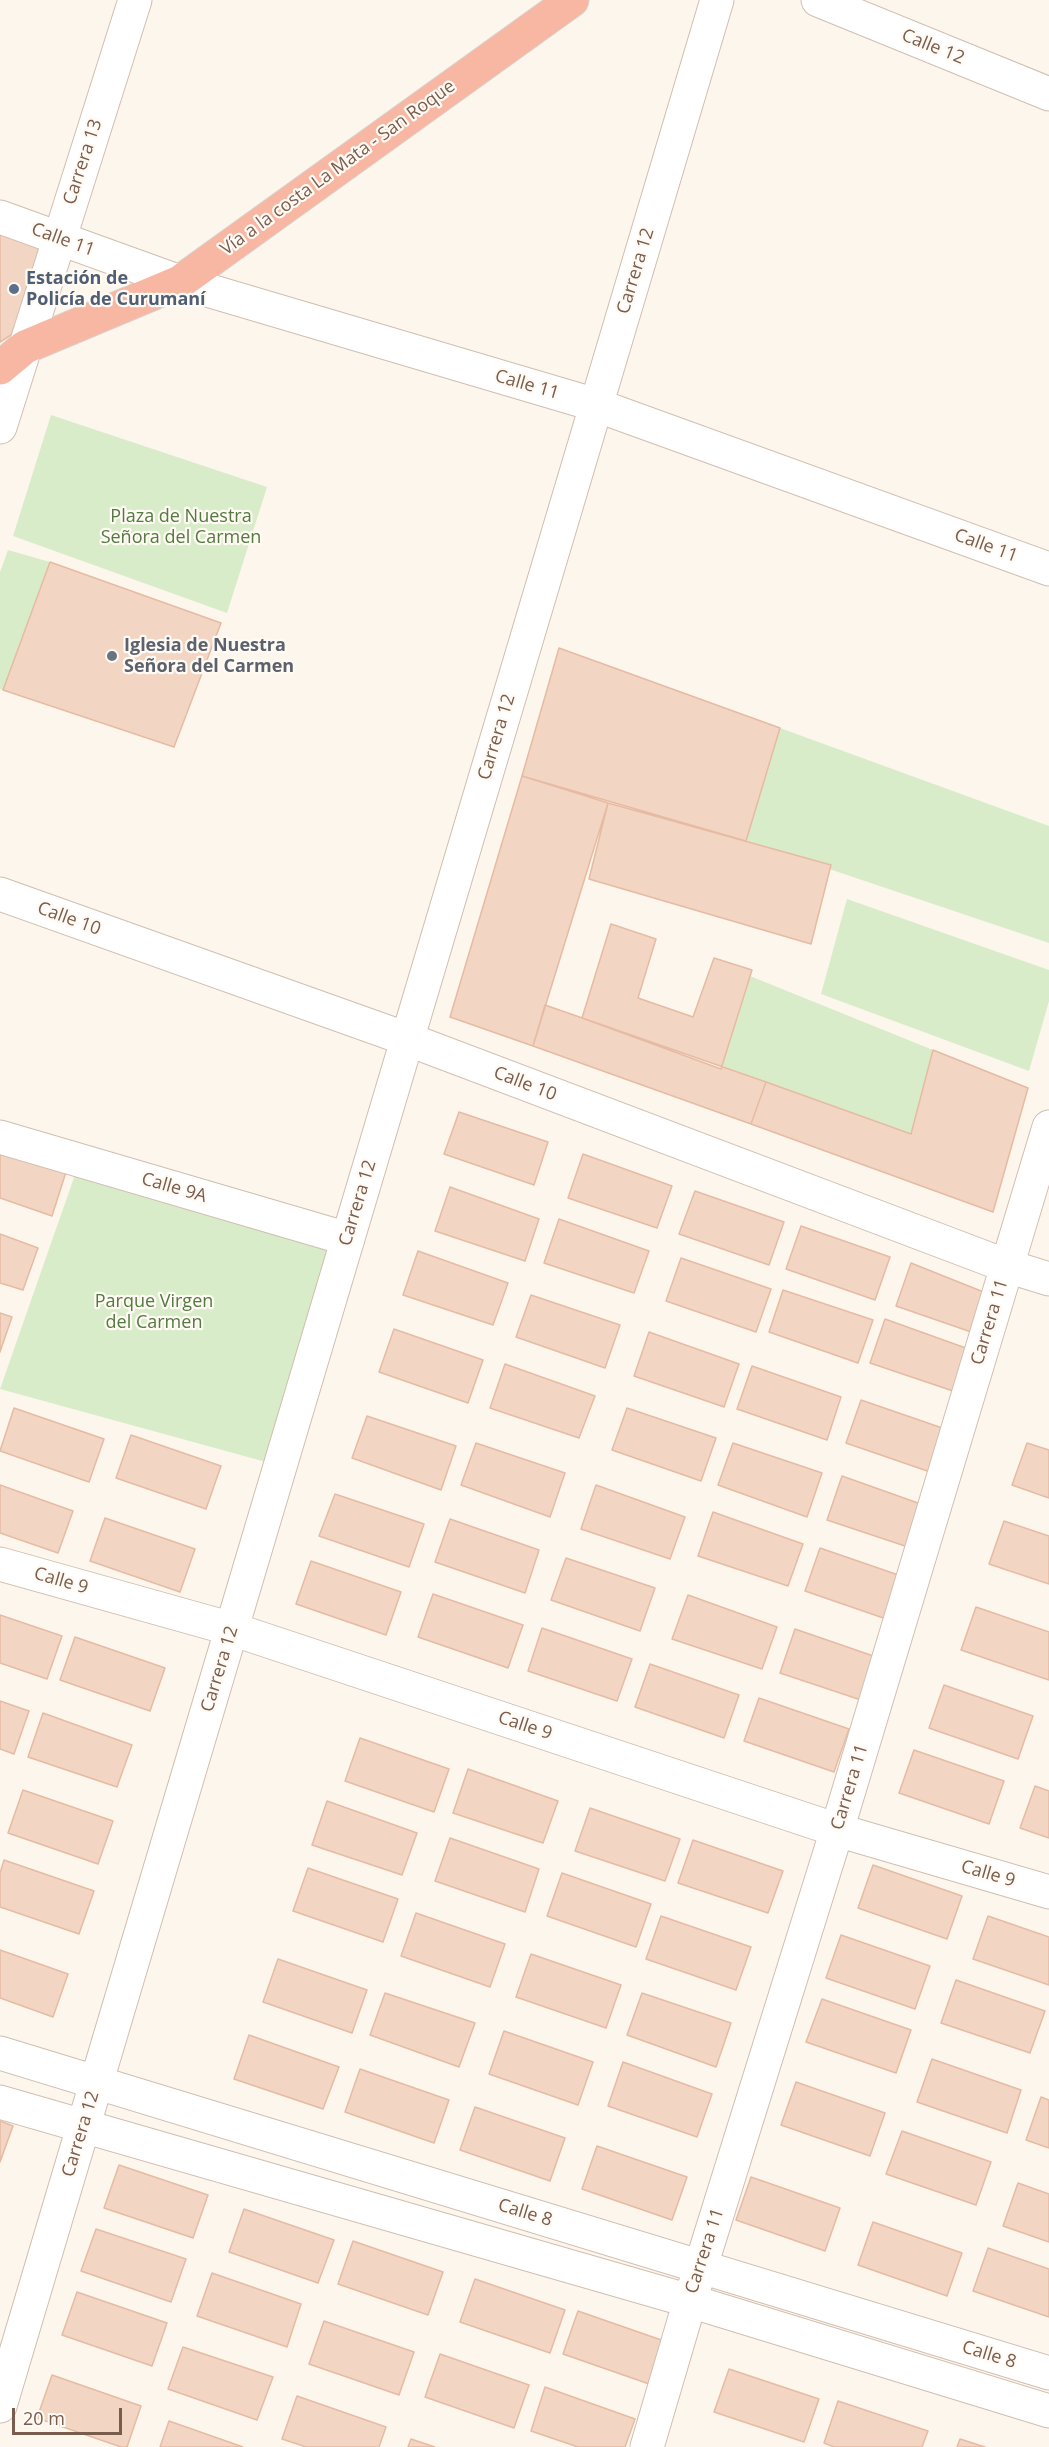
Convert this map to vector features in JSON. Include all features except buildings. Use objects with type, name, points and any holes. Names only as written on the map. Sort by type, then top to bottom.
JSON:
[{"type":"highway","name":"Vía a la costa La Mata - San Roque","points":[[0,368],[25,347],[180,282],[572,0]]},
{"type":"street","name":"Carrera 13","points":[[0,427],[135,0]]},
{"type":"street","name":"Carrera 12","points":[[0,2406],[717,0]]},
{"type":"street","name":"Calle 12","points":[[818,0],[1049,94]]},
{"type":"street","name":"Calle 11","points":[[0,217],[180,282],[596,405],[1049,569]]},
{"type":"street","name":"Calle 10","points":[[0,894],[407,1039],[1007,1266],[1049,1279]]},
{"type":"street","name":"Carrera 11","points":[[647,2447],[690,2301],[837,1830],[1049,1126]]},
{"type":"street","name":"Calle 9A","points":[[0,1137],[348,1239]]},
{"type":"street","name":"Calle 9","points":[[0,1564],[232,1629],[837,1830],[1049,1892]]},
{"type":"street","name":"Calle 8","points":[[0,2053],[1049,2373]]},
{"type":"street","name":"Calle 8","points":[[0,2102],[690,2301],[1049,2411]]},
{"type":"green space","name":"Plaza de Nuestra Señora del Carmen","points":[[51,415],[267,487],[227,613],[13,536]]},
{"type":"green space","points":[[8,550],[50,562],[3,690],[0,689],[0,572]]},
{"type":"green space","points":[[780,728],[1049,826],[1049,943],[746,841]]},
{"type":"green space","points":[[847,899],[1049,970],[1049,1001],[1029,1071],[821,994]]},
{"type":"green space","points":[[750,976],[933,1050],[911,1134],[722,1066]]},
{"type":"green space","name":"Parque Virgen del Carmen","points":[[77,1169],[331,1246],[266,1462],[0,1389]]},
{"type":"place","name":"Estación de Policía de Curumaní","points":[[14,289]]},
{"type":"place","name":"Iglesia de Nuestra Señora del Carmen","points":[[112,656]]}]
